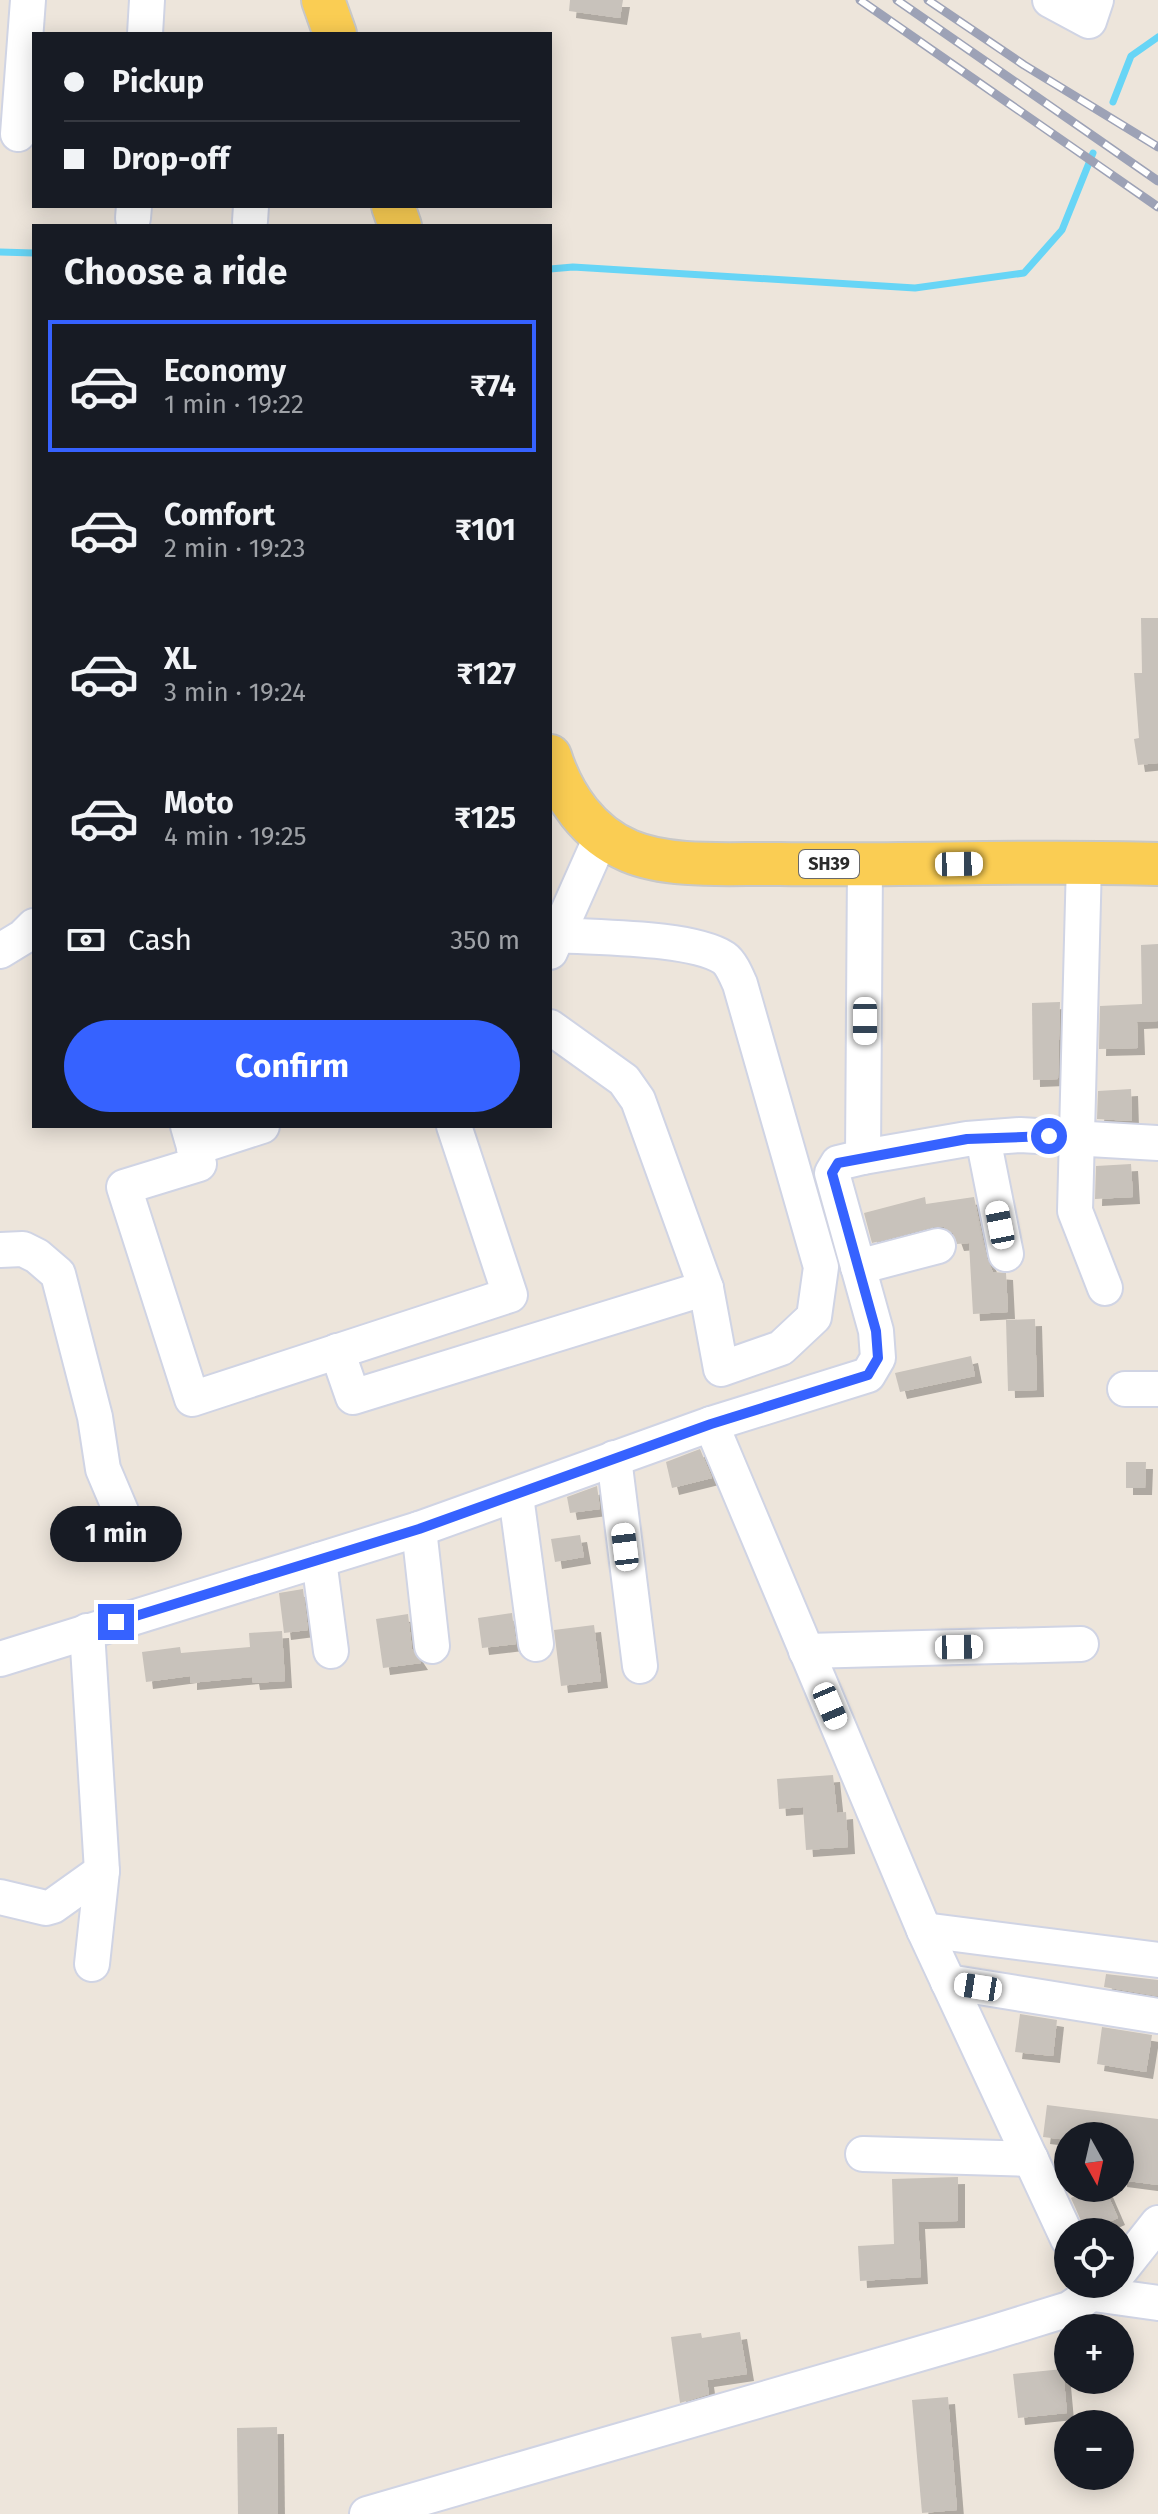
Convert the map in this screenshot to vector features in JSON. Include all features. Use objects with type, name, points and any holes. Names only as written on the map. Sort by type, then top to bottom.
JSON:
[{"type":"main road","points":[[323,0],[334,32]]},
{"type":"main road","name":"SH39","points":[[552,762],[558,780],[588,824],[627,850],[648,858],[697,862],[865,865],[1158,864]]},
{"type":"street","points":[[18,134],[28,0]]},
{"type":"street","points":[[145,32],[147,0]]},
{"type":"street","points":[[1050,0],[1089,21],[1096,0]]},
{"type":"street","points":[[552,1028],[624,1080],[638,1100],[706,1288],[721,1369],[781,1348],[814,1317],[821,1267],[740,984],[727,959],[707,950],[670,943],[553,939],[602,835]]},
{"type":"street","points":[[1084,862],[1075,1211],[1105,1288]]},
{"type":"street","points":[[863,1157],[865,865]]},
{"type":"street","points":[[0,951],[32,928]]},
{"type":"street","points":[[249,1128],[191,1137],[199,1164],[124,1187],[192,1399],[510,1295],[455,1128]]},
{"type":"street","points":[[0,1659],[419,1529],[711,1424],[868,1375],[878,1358],[876,1331],[832,1173],[838,1163],[983,1138],[1020,1135],[1158,1143]]},
{"type":"street","points":[[983,1138],[1006,1254]]},
{"type":"street","points":[[858,1267],[938,1246]]},
{"type":"street","points":[[0,1250],[23,1249],[37,1256],[58,1274],[95,1417],[103,1469],[128,1528]]},
{"type":"street","points":[[337,1351],[353,1397],[706,1288]]},
{"type":"street","points":[[711,1424],[924,1930],[1058,2218]]},
{"type":"street","points":[[614,1458],[640,1666]]},
{"type":"street","points":[[516,1496],[536,1644]]},
{"type":"street","points":[[419,1529],[432,1646]]},
{"type":"street","points":[[319,1560],[331,1651]]},
{"type":"street","points":[[87,1631],[102,1871],[92,1964]]},
{"type":"street","points":[[806,1651],[1081,1644]]},
{"type":"street","points":[[0,1897],[46,1908],[64,1899],[102,1871]]},
{"type":"street","points":[[924,1930],[1158,1960]]},
{"type":"street","points":[[948,1982],[1158,2016]]},
{"type":"street","points":[[863,2154],[1031,2159]]},
{"type":"street","points":[[1134,2253],[1158,2223]]},
{"type":"street","points":[[1134,2297],[1158,2303]]},
{"type":"street","points":[[367,2514],[988,2334],[1069,2309],[1082,2298]]},
{"type":"building","points":[[570,0],[623,0],[620,18],[569,11]]},
{"type":"building","points":[[1141,618],[1158,618],[1158,763],[1138,765],[1134,739],[1139,738],[1134,673],[1142,673]]},
{"type":"building","points":[[1158,944],[1158,1021],[1137,1022],[1138,1048],[1099,1049],[1100,1006],[1142,1004],[1141,945]]},
{"type":"building","points":[[1060,1002],[1058,1079],[1033,1080],[1032,1003]]},
{"type":"building","points":[[1131,1089],[1132,1121],[1097,1119],[1098,1091]]},
{"type":"building","points":[[1131,1164],[1133,1197],[1095,1199],[1096,1166]]},
{"type":"building","points":[[925,1197],[926,1204],[974,1197],[987,1259],[993,1272],[1006,1273],[1008,1312],[973,1314],[969,1243],[957,1244],[953,1233],[944,1227],[872,1243],[864,1213]]},
{"type":"building","points":[[1035,1319],[1037,1390],[1008,1391],[1006,1320]]},
{"type":"building","points":[[971,1356],[975,1376],[900,1392],[895,1373]]},
{"type":"building","points":[[700,1449],[712,1478],[672,1488],[666,1462]]},
{"type":"building","points":[[1126,1462],[1146,1462],[1145,1488],[1126,1488]]},
{"type":"building","points":[[597,1486],[600,1509],[570,1513],[567,1497]]},
{"type":"building","points":[[580,1535],[584,1557],[555,1562],[551,1539]]},
{"type":"building","points":[[303,1589],[308,1630],[284,1633],[279,1593]]},
{"type":"building","points":[[512,1613],[516,1644],[482,1648],[478,1618]]},
{"type":"building","points":[[408,1614],[412,1649],[421,1663],[383,1668],[376,1619]]},
{"type":"building","points":[[594,1625],[601,1681],[561,1686],[554,1630]]},
{"type":"building","points":[[282,1631],[285,1681],[253,1683],[252,1677],[190,1683],[190,1676],[146,1682],[142,1652],[180,1647],[181,1653],[250,1647],[249,1633]]},
{"type":"building","points":[[833,1775],[837,1813],[846,1812],[848,1847],[806,1850],[803,1807],[779,1809],[777,1779]]},
{"type":"building","points":[[1106,1974],[1158,1980],[1158,1996],[1104,1987]]},
{"type":"building","points":[[1020,2014],[1057,2020],[1053,2056],[1015,2052]]},
{"type":"building","points":[[1102,2027],[1152,2035],[1146,2072],[1097,2064]]},
{"type":"building","points":[[1047,2105],[1158,2119],[1158,2185],[1134,2182],[1134,2122],[1054,2122],[1054,2138],[1043,2137]]},
{"type":"building","points":[[958,2177],[958,2221],[918,2222],[921,2277],[860,2281],[858,2246],[894,2244],[892,2179]]},
{"type":"building","points":[[1073,2202],[1111,2202],[1118,2218],[1080,2218]]},
{"type":"building","points":[[740,2332],[747,2374],[707,2380],[709,2394],[680,2403],[671,2337],[701,2333],[702,2338]]},
{"type":"building","points":[[1054,2370],[1054,2394],[1065,2394],[1067,2410],[1018,2418],[1013,2374]]},
{"type":"building","points":[[948,2397],[957,2510],[922,2513],[912,2400]]},
{"type":"building","points":[[277,2427],[278,2514],[238,2514],[237,2428]]},
{"type":"waterway","points":[[1113,102],[1131,56],[1158,37]]},
{"type":"waterway","points":[[552,269],[573,267],[915,288],[1024,273],[1062,230],[1093,153]]},
{"type":"waterway","points":[[0,252],[32,253]]},
{"type":"railway","points":[[860,0],[1158,207]]},
{"type":"railway","points":[[897,0],[1158,181]]},
{"type":"railway","points":[[928,0],[1024,65],[1158,147]]},
{"type":"route","points":[[116,1622],[419,1529],[711,1424],[868,1375],[878,1358],[876,1331],[832,1173],[833,1167],[863,1157],[967,1139],[1049,1136]]}]
